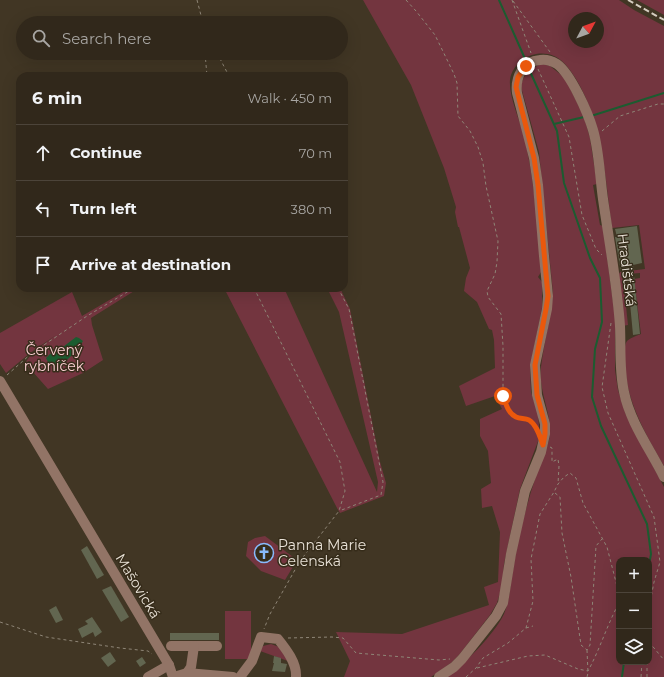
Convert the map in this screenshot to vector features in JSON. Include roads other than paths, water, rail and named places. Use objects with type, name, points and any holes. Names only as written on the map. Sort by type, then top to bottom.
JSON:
[{"type":"street","name":"Hradišťská","points":[[441,676],[462,659],[496,616],[503,603],[511,554],[525,491],[543,445],[545,434],[545,424],[537,395],[535,365],[548,296],[535,165],[516,83],[522,70],[531,62],[539,63],[552,61],[560,67],[569,79],[582,103],[590,123],[594,137],[620,326],[620,365],[623,390],[630,413],[664,477]]},
{"type":"street","name":"Mašovická","points":[[3,378],[83,522],[169,665],[174,677]]},
{"type":"street","points":[[240,677],[252,661],[261,637],[278,639],[288,652],[296,672],[296,677]]},
{"type":"street","points":[[171,646],[217,646]]},
{"type":"street","points":[[190,674],[194,646]]},
{"type":"street","points":[[148,677],[169,665]]},
{"type":"street","points":[[174,677],[190,674],[233,677]]},
{"type":"waterway","points":[[499,0],[526,61]]},
{"type":"waterway","points":[[528,67],[557,131],[564,183],[590,258],[600,278],[602,322],[595,349],[592,397],[601,426],[647,524],[650,557]]},
{"type":"waterway","points":[[591,116],[664,93]]},
{"type":"waterway","points":[[554,124],[584,117]]},
{"type":"waterway","points":[[622,677],[624,665]]},
{"type":"railway","points":[[628,0],[664,20]]},
{"type":"place","name":"Panna Marie Celenská","points":[[264,553]]},
{"type":"park label","name":"Červený rybníček","points":[[54,358]]}]
